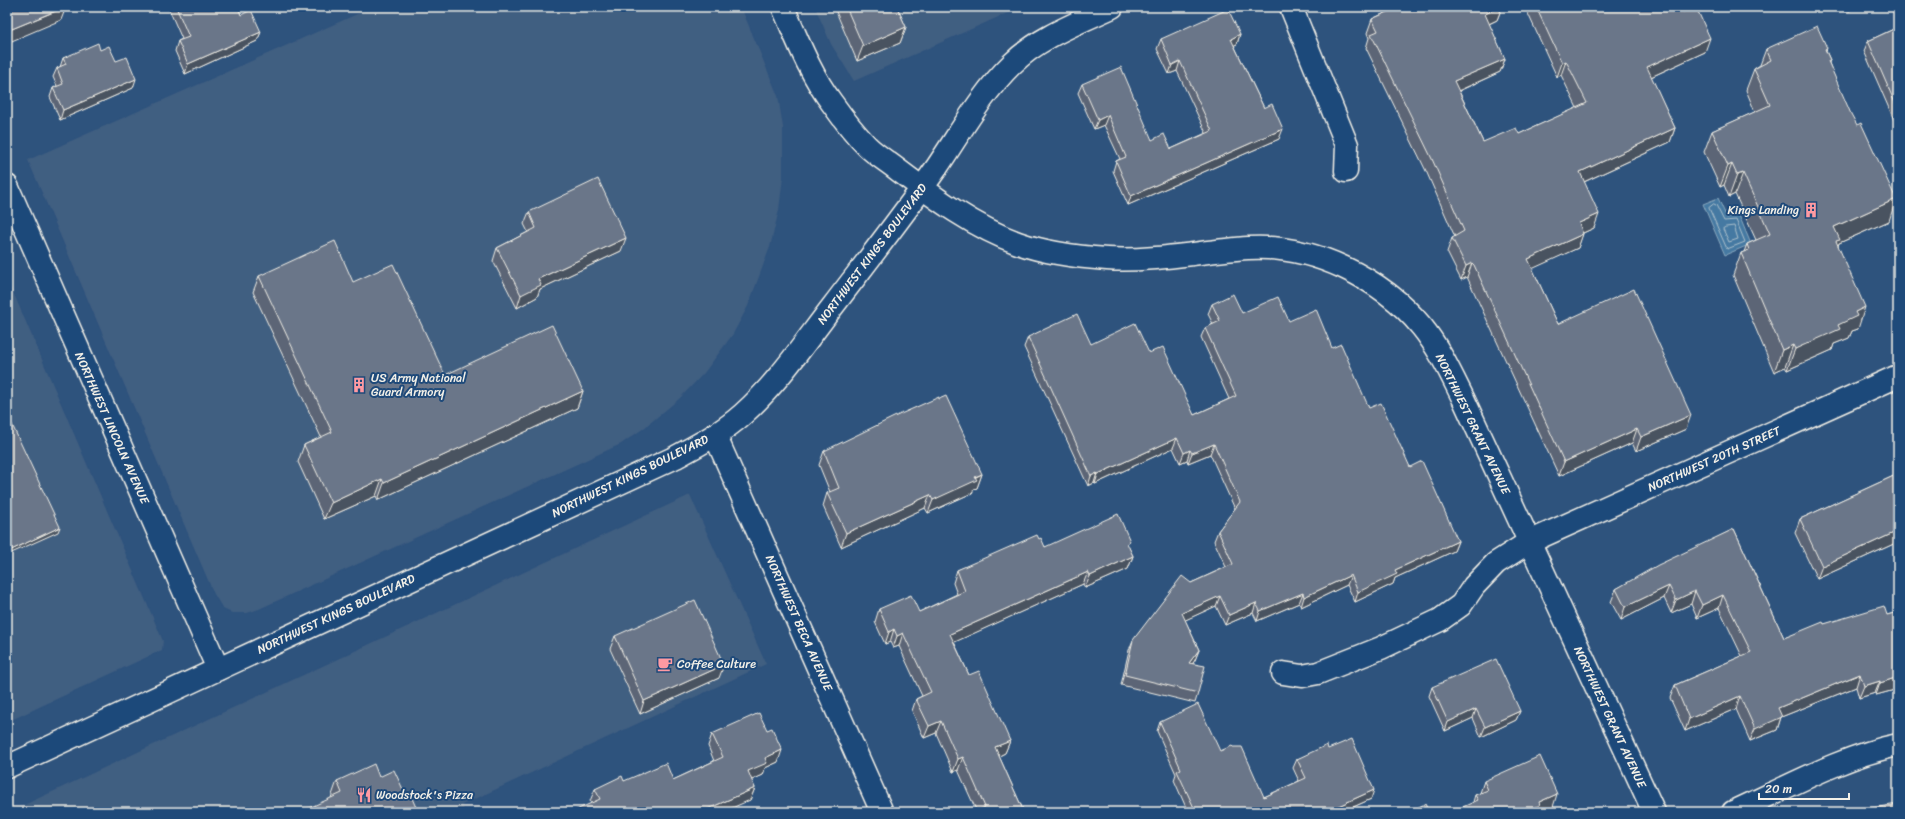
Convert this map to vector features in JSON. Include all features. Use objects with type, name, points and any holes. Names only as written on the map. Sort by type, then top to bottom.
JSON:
[{"type":"main road","name":"NORTHWEST GRANT AVENUE","points":[[783,7],[805,59],[830,101],[868,147],[922,188],[987,230],[1020,244],[1069,255],[1109,259],[1138,259],[1252,247],[1283,249],[1328,260],[1365,277],[1389,294],[1422,326],[1439,351],[1463,398],[1654,812]]},
{"type":"main road","name":"NORTHWEST KINGS BOULEVARD","points":[[7,767],[676,456],[716,435],[743,414],[806,341],[922,188],[984,98],[1012,64],[1033,47],[1057,33],[1112,7]]},
{"type":"main road","points":[[1291,7],[1347,145],[1346,171]]},
{"type":"main road","name":"NORTHWEST LINCOLN AVENUE","points":[[7,186],[218,669]]},
{"type":"main road","name":"NORTHWEST 20TH STREET","points":[[1284,673],[1302,676],[1318,673],[1381,648],[1440,620],[1461,605],[1474,586],[1496,563],[1529,542],[1898,376]]},
{"type":"main road","name":"NORTHWEST BECA AVENUE","points":[[716,435],[878,811]]},
{"type":"main road","points":[[1733,812],[1845,761],[1898,744]]},
{"type":"shaded area","points":[[373,7],[741,7],[778,96],[783,127],[783,177],[779,210],[770,247],[748,306],[733,334],[704,373],[679,399],[644,428],[621,444],[259,609],[247,613],[232,613],[223,609],[214,594],[28,160]]},
{"type":"shaded area","points":[[815,7],[1021,7],[854,81],[831,44]]},
{"type":"shaded area","points":[[7,278],[163,641],[162,650],[7,722]]},
{"type":"shaded area","points":[[690,495],[766,664],[462,805],[465,812],[9,812]]},
{"type":"water","points":[[1718,198],[1727,218],[1738,213],[1751,244],[1725,255],[1703,204]]},
{"type":"building","points":[[7,7],[65,7],[7,31]]},
{"type":"building","points":[[176,7],[238,7],[241,15],[251,10],[261,32],[188,64],[178,41],[189,37]]},
{"type":"building","points":[[846,7],[897,7],[906,27],[863,46]]},
{"type":"building","points":[[1399,7],[1500,7],[1485,14],[1505,59],[1454,81],[1483,142],[1516,128],[1519,134],[1587,103],[1566,61],[1562,63],[1536,7],[1681,7],[1683,12],[1696,7],[1710,38],[1647,67],[1675,128],[1580,172],[1599,214],[1579,223],[1583,234],[1528,259],[1558,324],[1634,289],[1691,415],[1641,437],[1637,429],[1564,462],[1474,265],[1472,263],[1466,266],[1452,238],[1464,231],[1432,159],[1371,34],[1378,31],[1372,19]]},
{"type":"building","points":[[1228,9],[1240,34],[1231,39],[1264,108],[1272,104],[1283,129],[1131,196],[1116,161],[1126,157],[1108,115],[1098,120],[1082,84],[1121,67],[1152,140],[1164,134],[1171,149],[1212,131],[1180,61],[1172,65],[1161,39]]},
{"type":"building","name":"Kings Landing","points":[[1817,26],[1827,48],[1825,49],[1830,60],[1828,61],[1851,114],[1857,125],[1861,123],[1896,199],[1834,227],[1840,240],[1836,241],[1865,307],[1855,312],[1857,316],[1838,325],[1840,329],[1795,349],[1793,345],[1782,350],[1741,253],[1749,250],[1747,244],[1770,234],[1743,173],[1737,175],[1732,164],[1728,166],[1712,131],[1770,105],[1754,69],[1771,60],[1766,49]]},
{"type":"building","points":[[1898,27],[1898,110],[1868,41]]},
{"type":"building","points":[[98,43],[100,50],[109,46],[116,61],[127,57],[136,79],[63,110],[53,88],[63,84],[57,68],[66,64],[63,58]]},
{"type":"building","points":[[598,179],[626,238],[538,279],[541,285],[521,295],[497,248],[536,228],[529,212]]},
{"type":"building","name":"US Army National Guard Armory","points":[[335,241],[353,282],[393,264],[445,375],[552,325],[583,391],[384,483],[382,479],[331,503],[304,445],[332,432],[259,276]]},
{"type":"building","points":[[1233,294],[1242,313],[1278,297],[1289,321],[1316,309],[1332,348],[1341,344],[1369,408],[1381,403],[1410,467],[1422,461],[1458,541],[1395,570],[1397,574],[1358,592],[1351,575],[1304,597],[1303,593],[1260,611],[1256,603],[1229,615],[1220,596],[1182,613],[1199,650],[1189,663],[1205,666],[1198,693],[1125,675],[1133,640],[1182,576],[1191,583],[1233,564],[1218,531],[1240,502],[1214,444],[1192,453],[1190,450],[1184,453],[1177,438],[1091,476],[1028,337],[1077,314],[1091,344],[1135,323],[1149,353],[1163,347],[1194,415],[1236,396],[1205,328],[1220,321],[1212,304]]},
{"type":"building","points":[[946,396],[982,474],[975,477],[977,480],[933,500],[930,495],[846,533],[827,493],[839,488],[824,451],[894,417],[939,397],[939,399]]},
{"type":"building","points":[[7,414],[60,527],[7,552]]},
{"type":"building","points":[[1898,474],[1898,531],[1822,566],[1800,519]]},
{"type":"building","points":[[1118,514],[1130,541],[1127,543],[1133,556],[1090,576],[1088,572],[950,634],[969,675],[979,671],[1010,741],[995,747],[1024,812],[982,812],[981,809],[985,807],[963,757],[958,759],[941,721],[929,726],[916,699],[931,692],[903,633],[897,636],[894,629],[889,632],[879,609],[911,595],[919,612],[965,591],[957,570],[1037,535],[1039,539],[1041,538],[1045,547]]},
{"type":"building","points":[[1734,529],[1784,638],[1823,622],[1824,624],[1884,606],[1887,615],[1898,612],[1898,677],[1864,686],[1860,674],[1778,708],[1782,717],[1755,729],[1740,696],[1689,719],[1675,685],[1751,652],[1723,595],[1702,605],[1695,591],[1676,600],[1669,586],[1625,607],[1616,589],[1658,565]]},
{"type":"building","name":"Coffee Culture","points":[[695,600],[724,665],[644,701],[615,636]]},
{"type":"building","points":[[1496,659],[1520,711],[1485,727],[1476,709],[1448,722],[1432,687]]},
{"type":"building","points":[[1198,704],[1220,751],[1232,746],[1242,747],[1264,797],[1306,778],[1297,759],[1327,745],[1328,749],[1352,739],[1374,790],[1325,812],[1196,812],[1177,771],[1181,769],[1160,722]]},
{"type":"building","points":[[759,713],[767,730],[772,728],[782,750],[765,758],[767,763],[748,771],[755,788],[701,812],[572,812],[600,799],[595,789],[622,776],[624,781],[666,763],[673,780],[723,757],[712,734]]},
{"type":"building","points":[[1540,756],[1557,794],[1539,802],[1540,805],[1525,812],[1452,812],[1478,800],[1475,795],[1488,790],[1484,781]]},
{"type":"building","points":[[374,764],[379,777],[394,770],[407,798],[411,796],[418,812],[300,812],[342,793],[337,781]]},
{"type":"building","points":[[1425,804],[1429,812],[1408,812]]},
{"type":"building","points":[[1898,804],[1898,812],[1873,812],[1872,808]]},
{"type":"place","name":"Kings Landing","points":[[1811,210]]},
{"type":"place","name":"US Army National Guard Armory","points":[[359,385]]},
{"type":"place","name":"Coffee Culture","points":[[665,664]]},
{"type":"place","name":"Woodstock's Pizza","points":[[364,795]]}]
